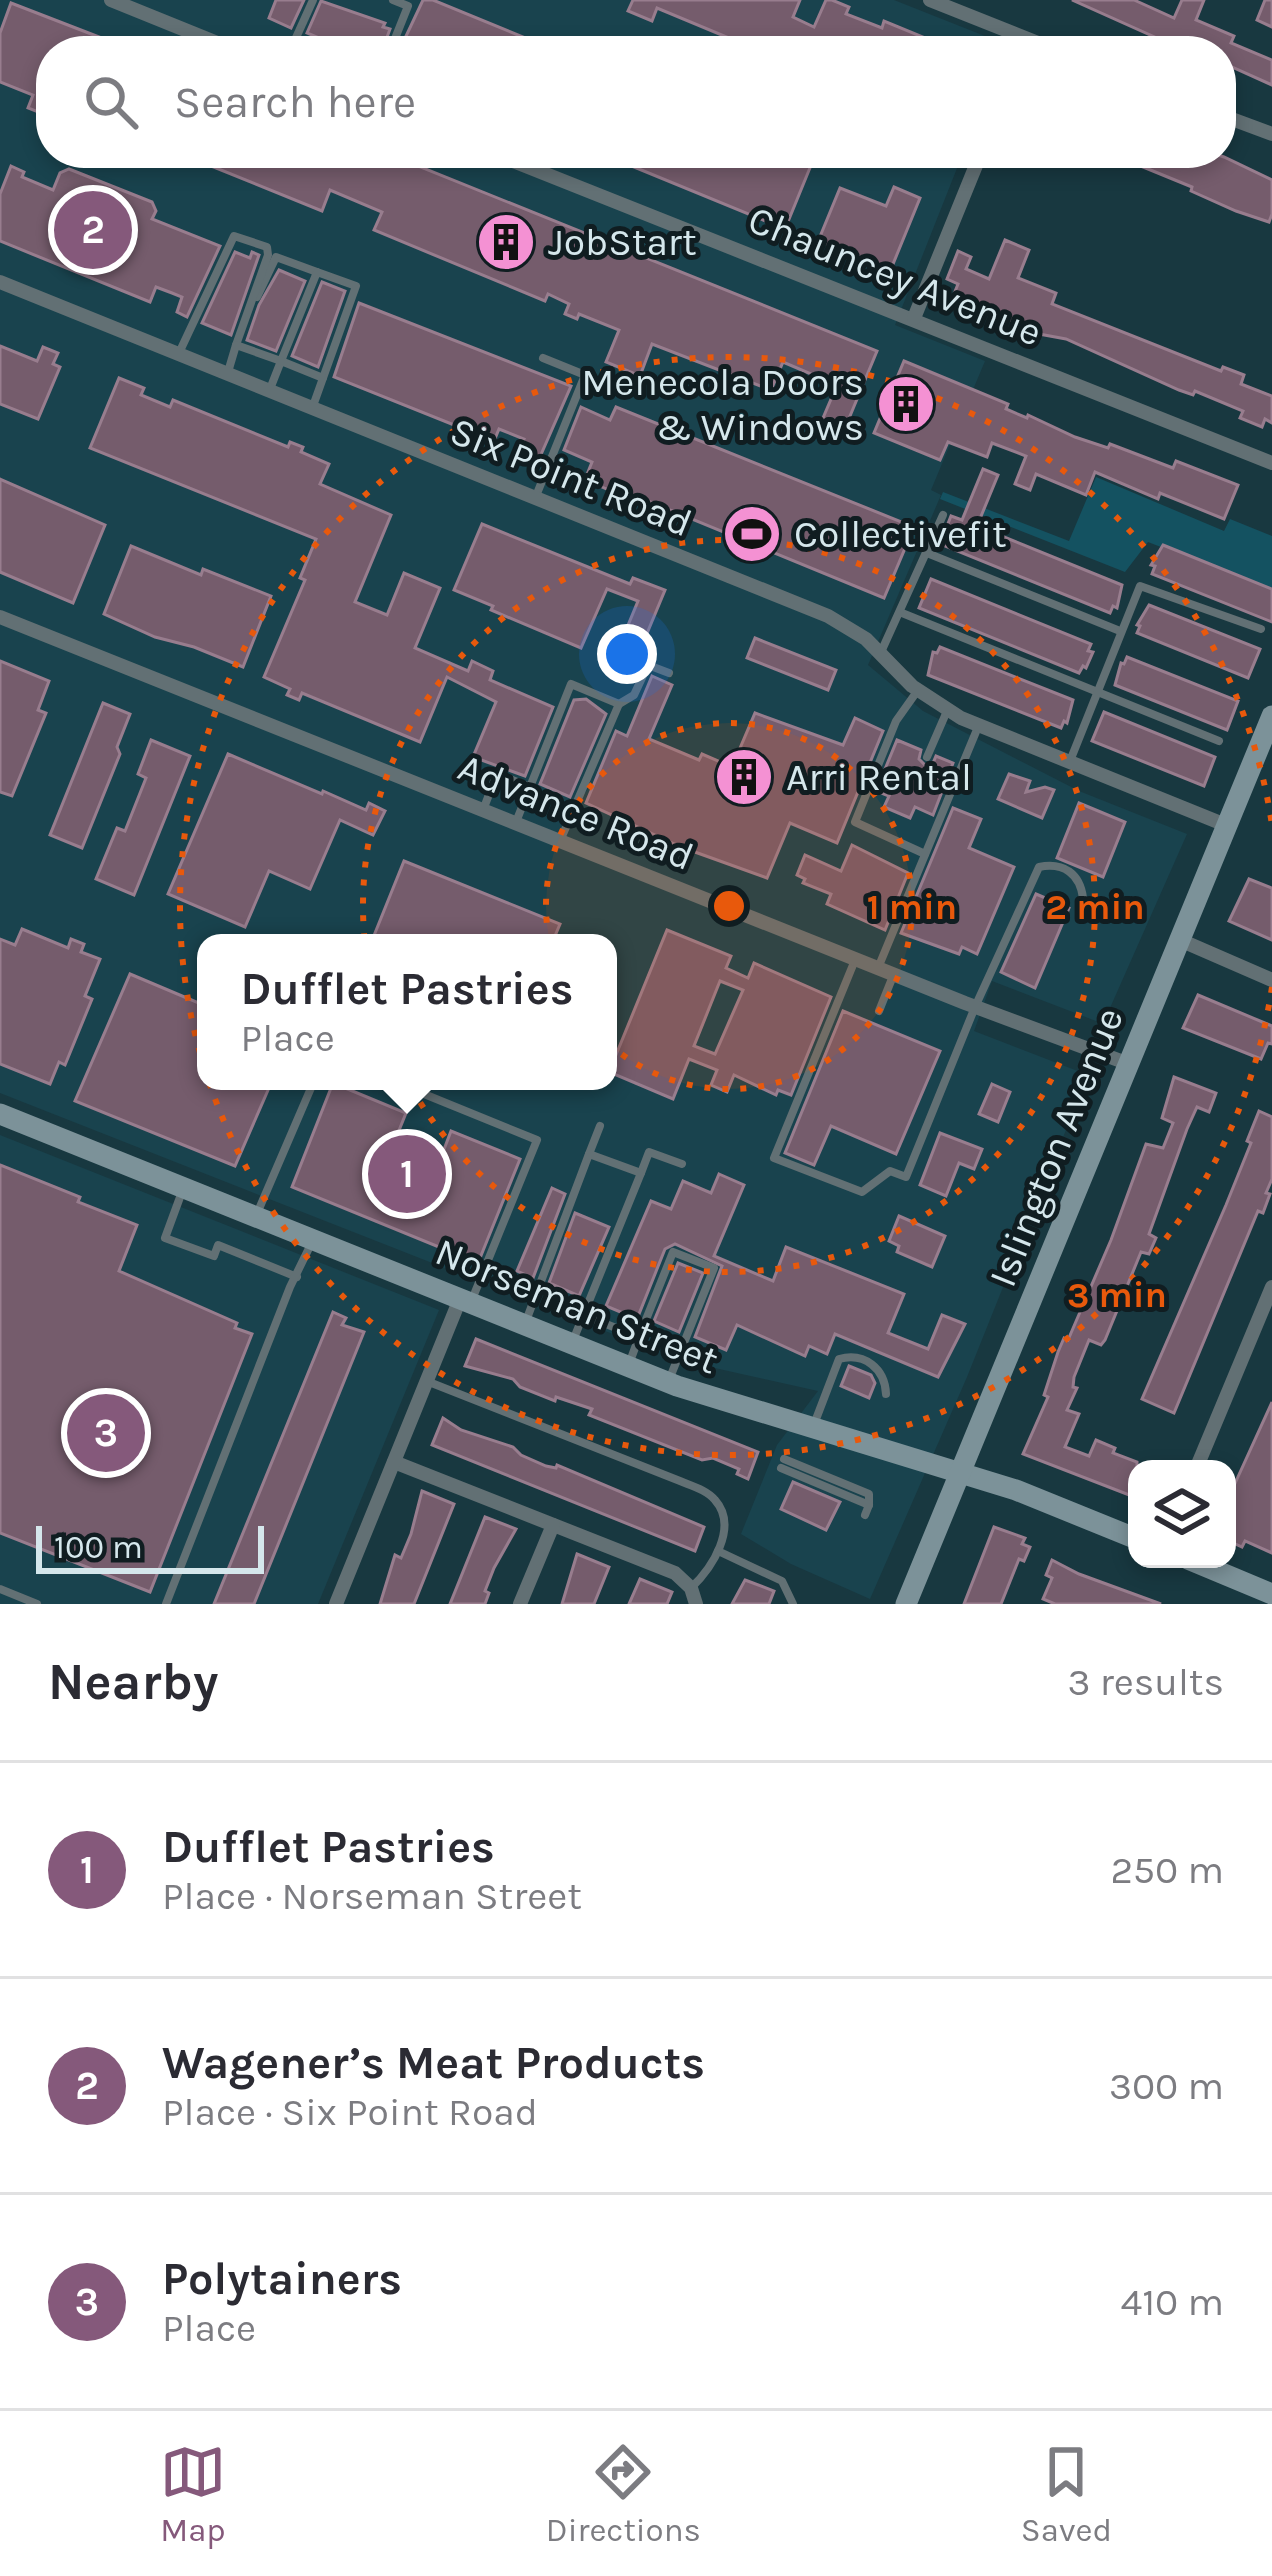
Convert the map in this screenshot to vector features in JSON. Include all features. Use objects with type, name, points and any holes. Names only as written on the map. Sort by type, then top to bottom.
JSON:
[{"type":"street","points":[[111,0],[200,36]]},
{"type":"street","points":[[930,0],[1003,36]]},
{"type":"street","points":[[1236,121],[1272,134]]},
{"type":"street","name":"Chauncey Avenue","points":[[531,168],[1272,464]]},
{"type":"street","points":[[914,318],[975,168]]},
{"type":"street","name":"Six Point Road","points":[[0,282],[828,616],[881,652],[918,690],[947,711],[1228,826]]},
{"type":"street","name":"Advance Road","points":[[0,617],[975,1007],[1129,1064]]},
{"type":"street","name":"Islington Avenue","points":[[905,1604],[1270,730]]},
{"type":"street","points":[[1180,940],[1272,980]]},
{"type":"street","name":"Norseman Street","points":[[0,1114],[668,1383],[1016,1490],[1128,1535]]},
{"type":"street","points":[[1200,1460],[1272,1287]]},
{"type":"street","points":[[336,1604],[427,1381],[465,1301]]},
{"type":"street","points":[[394,1462],[675,1574],[691,1588],[696,1604]]},
{"type":"street","points":[[520,1604],[553,1525]]},
{"type":"street","points":[[1210,1568],[1272,1594]]},
{"type":"lane","points":[[297,36],[313,0]]},
{"type":"lane","points":[[393,0],[408,6],[395,36]]},
{"type":"lane","points":[[179,354],[234,236],[267,247],[227,374]]},
{"type":"lane","points":[[251,302],[260,294],[276,257],[356,286],[312,408]]},
{"type":"lane","points":[[270,391],[317,272]]},
{"type":"lane","points":[[236,345],[323,378]]},
{"type":"lane","points":[[535,498],[585,375],[543,358]]},
{"type":"lane","points":[[881,652],[943,515]]},
{"type":"lane","points":[[928,554],[1120,631]]},
{"type":"lane","points":[[1069,762],[1135,592],[1145,585],[1261,629]]},
{"type":"lane","points":[[902,613],[1219,741]]},
{"type":"lane","points":[[560,841],[619,704],[634,695],[648,665],[670,673]]},
{"type":"lane","points":[[515,823],[571,684],[619,704]]},
{"type":"lane","points":[[918,690],[896,721],[855,822],[925,854]]},
{"type":"lane","points":[[927,757],[947,711]]},
{"type":"lane","points":[[878,968],[978,725]]},
{"type":"lane","points":[[483,810],[497,774],[530,788]]},
{"type":"lane","points":[[856,959],[774,1158],[862,1192],[890,1171],[906,1177],[975,1007],[1039,867],[1074,874],[1081,881],[1083,898]]},
{"type":"lane","points":[[879,1011],[894,974]]},
{"type":"lane","points":[[255,1217],[310,1090]]},
{"type":"lane","points":[[414,1090],[537,1140],[465,1301]]},
{"type":"lane","points":[[525,1325],[600,1126]]},
{"type":"lane","points":[[571,1344],[649,1152],[682,1164]]},
{"type":"lane","points":[[590,1154],[641,1173]]},
{"type":"lane","points":[[183,1188],[165,1238],[214,1256],[218,1245],[297,1277]]},
{"type":"lane","points":[[166,1604],[312,1240]]},
{"type":"lane","points":[[628,1367],[674,1252],[713,1268],[668,1383]]},
{"type":"lane","points":[[583,1316],[639,1337]]},
{"type":"lane","points":[[812,1431],[839,1359],[850,1356],[876,1366],[885,1380],[886,1394]]},
{"type":"lane","points":[[427,1381],[707,1493],[723,1515],[724,1530],[706,1573],[691,1588]]},
{"type":"lane","points":[[783,1464],[867,1510]]},
{"type":"lane","points":[[718,1551],[782,1581],[793,1604]]},
{"type":"lane","points":[[0,1589],[37,1604]]},
{"type":"shaded area","points":[[0,0],[894,0],[985,36],[36,36],[36,168],[957,168],[895,325],[985,361],[931,490],[941,495],[868,665],[923,711],[1079,791],[1187,834],[1106,1017],[1096,1021],[992,981],[974,1031],[1088,1075],[967,1377],[870,1599],[791,1564],[741,1534],[777,1445],[818,1391],[679,1360],[0,1093]]},
{"type":"shaded area","points":[[1096,477],[1224,531],[1230,519],[1272,536],[1272,590],[1148,542],[1125,572],[940,499],[943,492],[1069,541]]},
{"type":"shaded area","points":[[0,1135],[439,1310],[318,1604],[0,1604]]},
{"type":"building","points":[[276,0],[304,0],[291,28],[269,18]]},
{"type":"building","points":[[423,0],[433,0],[521,36],[406,36]]},
{"type":"building","points":[[633,0],[800,0],[793,17],[814,27],[826,0],[832,0],[849,7],[846,14],[882,28],[884,21],[921,36],[724,36],[657,8],[652,21],[628,11]]},
{"type":"building","points":[[1072,0],[1134,0],[1174,18],[1182,0],[1204,0],[1196,20],[1234,36],[1152,36]]},
{"type":"building","points":[[1265,0],[1272,0],[1272,27],[1257,20]]},
{"type":"building","points":[[321,1],[385,23],[383,27],[390,29],[387,36],[307,33]]},
{"type":"building","points":[[11,3],[95,36],[36,36],[36,111],[28,108],[33,95],[0,82],[0,33]]},
{"type":"building","points":[[1236,45],[1272,60],[1272,85],[1236,69]]},
{"type":"building","points":[[1236,163],[1272,180],[1269,222],[1191,191],[1192,187],[1146,168],[1236,168]]},
{"type":"building","points":[[11,166],[24,172],[22,177],[53,190],[60,173],[69,169],[152,202],[156,211],[152,219],[220,246],[187,317],[177,312],[182,297],[156,287],[150,302],[0,241],[0,194]]},
{"type":"building","points":[[216,168],[423,168],[877,351],[845,428],[823,418],[837,385],[783,362],[771,390],[652,344],[640,376],[606,362],[619,330],[579,314],[577,319],[565,314],[569,304],[548,294],[545,301],[374,230],[382,212],[330,190],[322,211]]},
{"type":"building","points":[[637,168],[810,168],[785,229]]},
{"type":"building","points":[[894,187],[920,198],[891,269],[821,242],[840,188],[886,206]]},
{"type":"building","points":[[1005,240],[1029,250],[1018,278],[1056,293],[1052,304],[1221,371],[1223,367],[1244,375],[1241,384],[1272,396],[1272,423],[1265,419],[1262,427],[1240,418],[1243,411],[1195,391],[1193,395],[1179,390],[1066,339],[1039,334],[954,294],[958,284],[947,279],[958,251],[971,257],[966,269],[989,279]]},
{"type":"building","points":[[235,252],[250,258],[252,252],[259,255],[231,335],[202,323]]},
{"type":"building","points":[[279,270],[305,281],[276,351],[247,340],[259,305]]},
{"type":"building","points":[[322,282],[345,291],[318,367],[292,356]]},
{"type":"building","points":[[359,303],[571,386],[539,459],[519,450],[524,439],[499,429],[494,441],[334,377]]},
{"type":"building","points":[[0,346],[37,361],[43,347],[58,353],[53,364],[60,367],[38,419],[0,404]]},
{"type":"building","points":[[904,361],[1075,437],[1108,448],[1110,444],[1173,468],[1176,461],[1238,485],[1224,519],[1160,493],[1158,499],[1095,472],[1086,495],[1036,474],[1030,490],[1015,484],[1026,456],[992,443],[987,457],[948,442],[940,460],[874,433]]},
{"type":"building","points":[[119,378],[144,388],[141,395],[170,407],[173,400],[288,447],[290,442],[303,447],[301,452],[329,464],[320,484],[391,515],[355,602],[387,615],[404,573],[440,588],[415,648],[468,671],[472,661],[493,671],[490,680],[553,707],[525,776],[473,757],[496,702],[447,677],[420,742],[302,693],[299,700],[287,695],[290,689],[264,677],[305,580],[300,578],[316,539],[90,448]]},
{"type":"building","points":[[581,407],[610,420],[616,407],[914,527],[884,598],[614,487],[611,491],[593,483],[586,477],[592,462],[564,450]]},
{"type":"building","points":[[983,469],[998,475],[977,526],[1122,585],[1117,608],[1113,606],[1110,613],[940,544],[951,516],[962,520]]},
{"type":"building","points":[[0,479],[105,525],[73,603],[0,572]]},
{"type":"building","points":[[482,524],[630,584],[633,578],[665,590],[643,643],[624,635],[638,601],[607,589],[581,648],[454,590]]},
{"type":"building","points":[[1163,545],[1272,589],[1272,622],[1152,574],[1155,566],[1151,565]]},
{"type":"building","points":[[131,546],[201,575],[203,569],[271,596],[243,667],[104,614]]},
{"type":"building","points":[[931,579],[1091,644],[1086,668],[1079,673],[919,608]]},
{"type":"building","points":[[1149,605],[1260,649],[1248,678],[1137,633]]},
{"type":"building","points":[[755,638],[836,670],[828,690],[747,658]]},
{"type":"building","points":[[940,647],[1073,700],[1067,723],[1061,728],[928,675],[933,652]]},
{"type":"building","points":[[1127,657],[1238,701],[1227,730],[1115,685]]},
{"type":"building","points":[[0,661],[49,681],[38,710],[46,713],[12,796],[0,792]]},
{"type":"building","points":[[652,676],[672,685],[649,739],[699,760],[702,754],[732,767],[755,713],[843,745],[855,718],[883,731],[837,843],[790,823],[767,878],[681,847],[586,803],[616,731],[627,736]]},
{"type":"building","points":[[586,699],[606,714],[570,797],[540,784],[574,700]]},
{"type":"building","points":[[103,703],[130,714],[117,747],[120,754],[82,848],[50,835]]},
{"type":"building","points":[[1104,712],[1215,757],[1204,786],[1092,741]]},
{"type":"building","points":[[151,740],[190,756],[134,895],[96,879],[117,828],[125,831],[146,778],[138,774]]},
{"type":"building","points":[[897,740],[921,750],[919,759],[925,765],[936,756],[953,763],[933,815],[915,807],[910,818],[884,807],[889,796],[876,791]]},
{"type":"building","points":[[228,754],[366,810],[369,803],[385,811],[373,835],[340,820],[310,889],[269,871],[245,927],[168,894]]},
{"type":"building","points":[[1009,774],[1030,781],[1026,792],[1045,787],[1054,790],[1042,818],[998,799]]},
{"type":"building","points":[[1079,803],[1125,822],[1103,877],[1057,858]]},
{"type":"building","points":[[953,808],[981,819],[969,848],[1014,867],[977,954],[962,947],[959,954],[901,933]]},
{"type":"building","points":[[852,845],[908,873],[885,930],[827,904],[831,894],[803,883],[805,879],[797,875],[805,855],[841,871]]},
{"type":"building","points":[[404,861],[560,924],[556,934],[375,934]]},
{"type":"building","points":[[1249,879],[1272,888],[1272,940],[1229,921]]},
{"type":"building","points":[[1036,894],[1069,908],[1035,988],[1001,972]]},
{"type":"building","points":[[22,929],[68,948],[71,939],[84,944],[81,952],[100,959],[85,996],[92,999],[65,1065],[59,1062],[50,1084],[0,1064],[0,939],[15,945]]},
{"type":"building","points":[[667,930],[731,956],[726,968],[748,978],[754,963],[831,997],[791,1095],[778,1090],[776,1095],[734,1075],[727,1092],[711,1085],[717,1070],[689,1059],[673,1099],[617,1075],[617,1052]],"holes":[[[720,981],[743,990],[715,1054],[694,1046]]]},
{"type":"building","points":[[130,974],[197,1002],[197,1090],[268,1090],[235,1166],[75,1101]]},
{"type":"building","points":[[1198,995],[1272,1026],[1272,1044],[1268,1043],[1261,1059],[1183,1028]]},
{"type":"building","points":[[843,1011],[940,1051],[896,1154],[831,1126],[814,1165],[785,1153]]},
{"type":"building","points":[[1174,1077],[1216,1093],[1209,1112],[1197,1107],[1149,1234],[1156,1238],[1149,1254],[1141,1252],[1105,1340],[1101,1345],[1089,1340],[1067,1410],[1079,1414],[1065,1447],[1089,1456],[1096,1440],[1132,1460],[1128,1460],[1128,1495],[1023,1454],[1048,1397],[1044,1395],[1058,1352],[1064,1338],[1068,1340],[1111,1240],[1146,1144],[1163,1148],[1173,1123],[1162,1118]]},
{"type":"building","points":[[992,1084],[1010,1092],[998,1122],[979,1114]]},
{"type":"building","points":[[330,1090],[350,1090],[406,1113],[398,1133],[443,1152],[451,1131],[520,1159],[478,1263],[292,1187]]},
{"type":"building","points":[[1259,1111],[1272,1117],[1272,1179],[1266,1193],[1270,1194],[1263,1213],[1258,1211],[1174,1413],[1142,1399],[1226,1205]]},
{"type":"building","points":[[940,1133],[982,1149],[974,1169],[959,1163],[946,1196],[920,1185]]},
{"type":"building","points":[[0,1165],[137,1225],[119,1271],[252,1334],[150,1592],[0,1533]]},
{"type":"building","points":[[719,1174],[744,1185],[714,1256],[773,1281],[786,1247],[904,1294],[888,1333],[928,1349],[942,1315],[965,1324],[938,1377],[835,1334],[827,1354],[809,1346],[805,1356],[737,1325],[726,1350],[695,1337],[722,1266],[675,1244],[665,1249],[637,1319],[606,1306],[651,1201],[671,1209],[683,1181],[711,1193]]},
{"type":"building","points":[[552,1188],[565,1194],[533,1278],[517,1271]]},
{"type":"building","points":[[575,1213],[609,1227],[579,1296],[549,1283]]},
{"type":"building","points":[[899,1216],[945,1236],[932,1267],[897,1252],[899,1246],[889,1241]]},
{"type":"building","points":[[678,1263],[703,1273],[679,1332],[654,1321]]},
{"type":"building","points":[[333,1312],[346,1318],[342,1325],[364,1332],[254,1604],[214,1604]]},
{"type":"building","points":[[476,1339],[758,1452],[748,1479],[737,1474],[739,1469],[713,1458],[702,1460],[589,1415],[592,1409],[556,1397],[555,1401],[520,1387],[513,1379],[465,1366]]},
{"type":"building","points":[[849,1366],[871,1375],[875,1383],[869,1398],[841,1386]]},
{"type":"building","points":[[1272,1402],[1272,1553],[1245,1541],[1242,1547],[1236,1544],[1236,1481]]},
{"type":"building","points":[[443,1418],[546,1466],[557,1465],[704,1527],[695,1551],[432,1445]]},
{"type":"building","points":[[793,1482],[840,1502],[826,1530],[781,1509]]},
{"type":"building","points":[[422,1491],[454,1504],[414,1604],[380,1604],[395,1555],[401,1558],[411,1534]]},
{"type":"building","points":[[485,1517],[516,1529],[494,1568],[485,1604],[450,1604]]},
{"type":"building","points":[[994,1527],[1025,1538],[1022,1544],[1030,1547],[1024,1561],[1019,1559],[1001,1604],[964,1604]]},
{"type":"building","points":[[577,1554],[609,1567],[594,1604],[562,1604]]},
{"type":"building","points":[[1052,1560],[1161,1604],[1055,1604],[1043,1599],[1052,1578],[1046,1575]]},
{"type":"building","points":[[640,1579],[672,1592],[667,1604],[629,1604]]},
{"type":"building","points":[[745,1580],[774,1591],[769,1604],[732,1604]]},
{"type":"place","name":"Wagener’s Meat Products","points":[[93,230]]},
{"type":"place","name":"JobStart","points":[[506,242]]},
{"type":"place","name":"Menecola Doors & Windows","points":[[906,404]]},
{"type":"place","name":"Collectivefit","points":[[752,534]]},
{"type":"place","name":"Arri Rental","points":[[744,777]]},
{"type":"place","name":"Dufflet Pastries","points":[[407,1174]]},
{"type":"place","name":"Polytainers","points":[[106,1433]]}]
